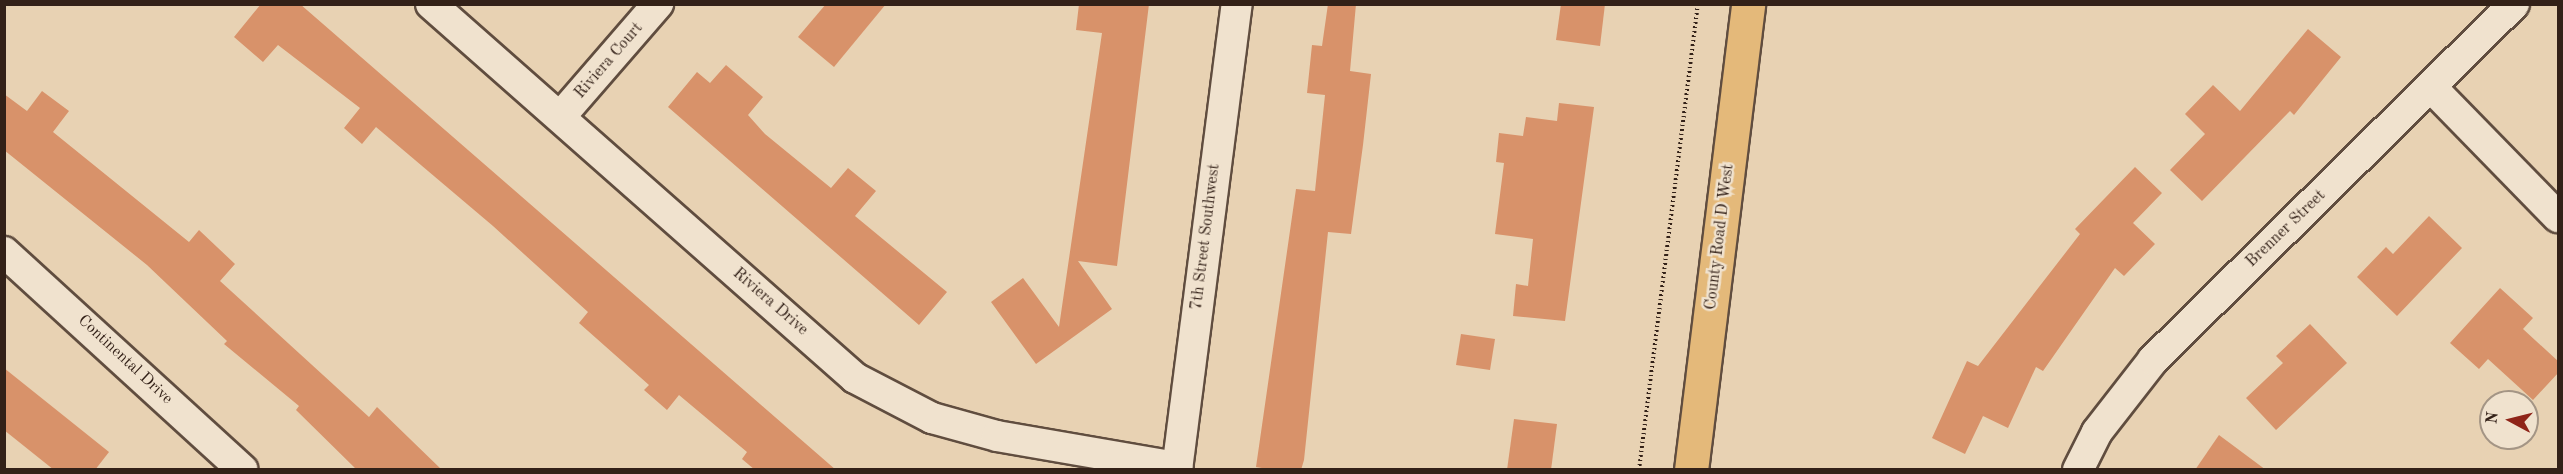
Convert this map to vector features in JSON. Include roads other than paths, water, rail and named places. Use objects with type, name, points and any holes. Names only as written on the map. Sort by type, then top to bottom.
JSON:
[{"type":"main road","name":"County Road D West","points":[[1691,470],[1748,4]]},
{"type":"street","name":"Riviera Drive","points":[[431,4],[855,378],[932,418],[964,427],[1177,468]]},
{"type":"street","name":"Riviera Court","points":[[560,117],[658,4]]},
{"type":"street","name":"7th Street Southwest","points":[[1177,468],[1237,4]]},
{"type":"street","name":"Brenner Street","points":[[2078,470],[2097,432],[2153,360],[2514,4]]},
{"type":"street","points":[[2432,87],[2559,217]]},
{"type":"street","name":"Continental Drive","points":[[4,252],[243,470]]}]
